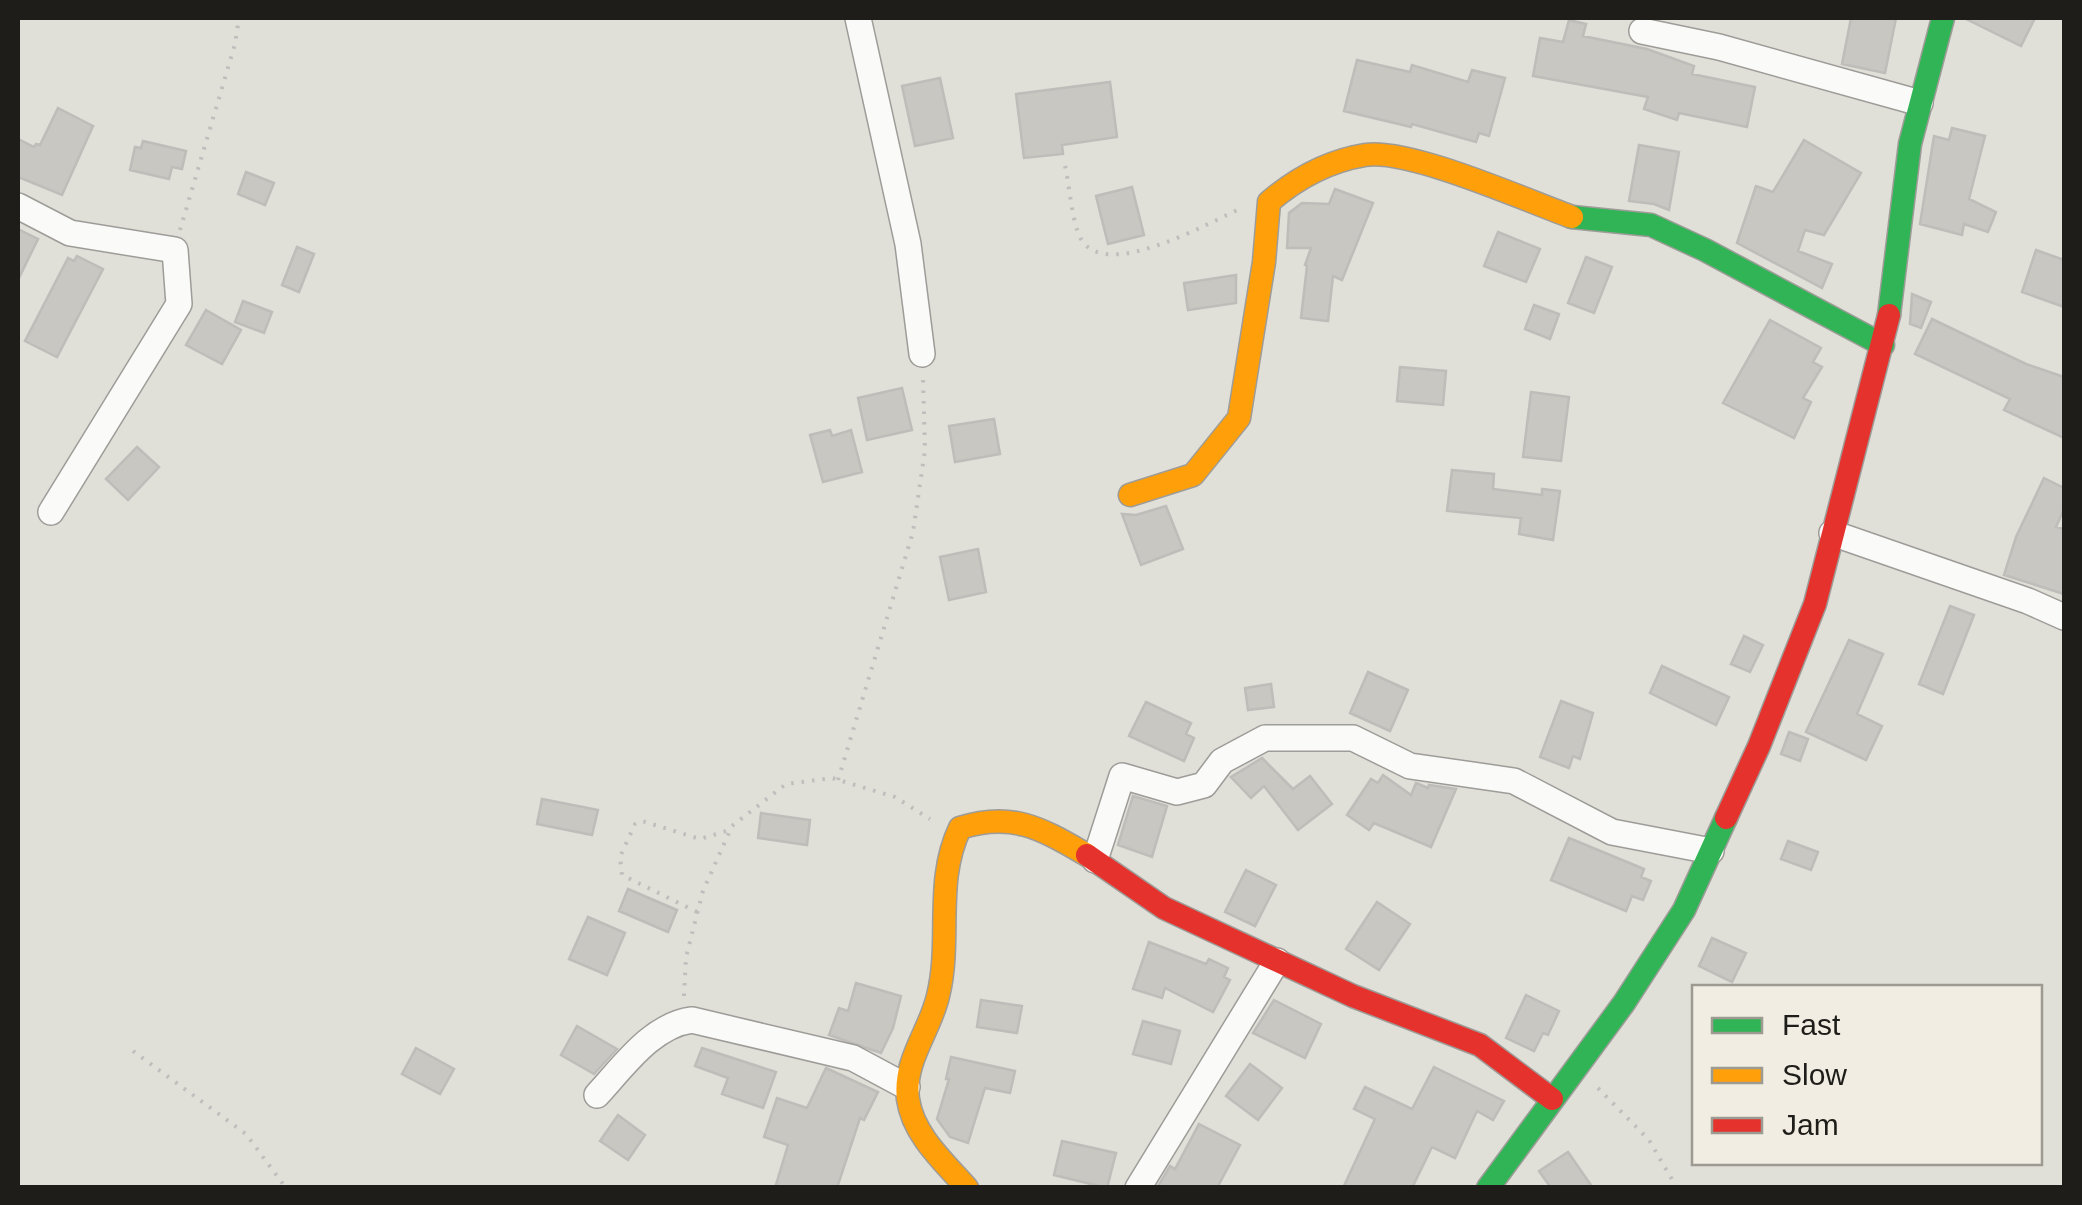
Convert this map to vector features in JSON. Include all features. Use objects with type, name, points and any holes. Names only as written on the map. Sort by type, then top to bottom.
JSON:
[{"type":"street","points":[[858,18],[908,244],[922,354]]},
{"type":"street","points":[[1488,1188],[1624,1003],[1684,910],[1759,746],[1815,604],[1888,328],[1910,144],[1943,18]]},
{"type":"street","points":[[1642,31],[1719,47],[1920,103]]},
{"type":"street","points":[[1130,495],[1194,475],[1239,418],[1264,262],[1268,202],[1328,164],[1368,154],[1418,162],[1574,217],[1651,225],[1882,345]]},
{"type":"street","points":[[18,206],[70,232],[174,250],[179,304],[52,512]]},
{"type":"street","points":[[1832,533],[2064,618]]},
{"type":"street","points":[[1095,860],[1122,776],[1177,792],[1204,784],[1222,761],[1265,738],[1352,738],[1410,766],[1514,781],[1612,832],[1711,850]]},
{"type":"street","points":[[967,1188],[924,1139],[906,1101],[906,1087],[939,996],[946,948],[950,844],[960,828],[988,820],[1020,822],[1049,833],[1164,908],[1352,996],[1480,1045],[1552,1099]]},
{"type":"street","points":[[1138,1188],[1277,960]]},
{"type":"street","points":[[597,1095],[646,1044],[675,1022],[683,1021],[720,1026],[852,1058],[906,1087]]},
{"type":"path","points":[[174,250],[235,44],[239,18]]},
{"type":"path","points":[[1065,166],[1080,239],[1098,254],[1130,256],[1247,206]]},
{"type":"path","points":[[838,780],[912,532],[925,450],[922,354]]},
{"type":"path","points":[[698,912],[622,876],[620,856],[634,824],[642,821],[700,839],[730,830],[786,784],[838,780],[894,797],[956,835]]},
{"type":"path","points":[[683,1021],[686,957],[702,891],[730,830]]},
{"type":"path","points":[[133,1051],[246,1134],[286,1188]]},
{"type":"path","points":[[1576,1067],[1649,1140],[1677,1188]]},
{"type":"building","points":[[1851,18],[1896,18],[1885,73],[1842,64]]},
{"type":"building","points":[[1964,18],[2035,18],[2021,46]]},
{"type":"building","points":[[1569,20],[1586,24],[1583,36],[1647,49],[1694,66],[1692,74],[1755,87],[1747,127],[1679,113],[1677,120],[1644,109],[1648,97],[1533,76],[1540,38],[1563,42]]},
{"type":"building","points":[[1357,60],[1410,72],[1412,65],[1468,82],[1472,70],[1505,78],[1489,136],[1479,133],[1476,142],[1344,111]]},
{"type":"building","points":[[940,78],[953,138],[915,146],[902,86]]},
{"type":"building","points":[[1110,82],[1117,137],[1062,145],[1063,154],[1024,158],[1016,94]]},
{"type":"building","points":[[58,108],[93,126],[62,195],[18,177],[18,139],[34,147],[40,145]]},
{"type":"building","points":[[1952,128],[1985,136],[1969,199],[1996,212],[1988,232],[1964,224],[1962,235],[1920,224],[1934,136],[1949,140]]},
{"type":"building","points":[[1804,140],[1861,173],[1824,235],[1805,230],[1798,251],[1832,264],[1822,288],[1737,243],[1756,186],[1773,192]]},
{"type":"building","points":[[143,141],[186,151],[182,169],[172,167],[169,179],[130,170],[135,147],[141,148]]},
{"type":"building","points":[[1639,145],[1679,152],[1669,210],[1629,201]]},
{"type":"building","points":[[246,172],[274,183],[265,205],[238,194]]},
{"type":"building","points":[[1132,187],[1144,235],[1108,244],[1096,196]]},
{"type":"building","points":[[1335,189],[1373,203],[1342,280],[1333,276],[1328,321],[1301,318],[1305,265],[1311,248],[1287,248],[1289,213],[1302,203],[1329,204]]},
{"type":"building","points":[[18,229],[38,239],[18,280]]},
{"type":"building","points":[[1498,232],[1540,249],[1526,282],[1484,266]]},
{"type":"building","points":[[297,247],[314,254],[299,292],[282,285]]},
{"type":"building","points":[[2036,250],[2064,260],[2064,307],[2022,292]]},
{"type":"building","points":[[77,256],[103,269],[57,357],[25,341],[68,258],[74,261]]},
{"type":"building","points":[[1586,257],[1612,267],[1594,313],[1568,303]]},
{"type":"building","points":[[1236,275],[1236,303],[1188,310],[1184,283]]},
{"type":"building","points":[[1912,294],[1931,302],[1921,328],[1910,324]]},
{"type":"building","points":[[243,301],[272,312],[264,333],[235,322]]},
{"type":"building","points":[[1534,305],[1559,314],[1550,339],[1525,329]]},
{"type":"building","points":[[206,310],[241,330],[222,364],[186,345]]},
{"type":"building","points":[[1932,319],[2026,364],[2064,377],[2064,438],[2004,410],[2010,399],[1915,354]]},
{"type":"building","points":[[1770,320],[1821,348],[1813,362],[1822,367],[1803,398],[1811,402],[1794,438],[1723,403]]},
{"type":"building","points":[[1400,367],[1446,371],[1443,405],[1397,401]]},
{"type":"building","points":[[902,388],[912,430],[867,440],[858,398]]},
{"type":"building","points":[[1531,392],[1569,397],[1561,461],[1523,457]]},
{"type":"building","points":[[994,419],[1000,454],[955,462],[949,426]]},
{"type":"building","points":[[830,430],[832,436],[851,430],[862,472],[823,482],[810,435]]},
{"type":"building","points":[[137,447],[159,467],[128,500],[106,479]]},
{"type":"building","points":[[1452,470],[1494,474],[1493,489],[1542,495],[1542,489],[1560,491],[1553,540],[1519,534],[1521,518],[1447,511]]},
{"type":"building","points":[[2044,478],[2064,488],[2064,509],[2056,527],[2064,529],[2064,594],[2004,575],[2016,537]]},
{"type":"building","points":[[1166,506],[1183,549],[1141,565],[1122,514],[1136,515]]},
{"type":"building","points":[[978,549],[986,592],[949,600],[940,557]]},
{"type":"building","points":[[1950,606],[1974,615],[1943,694],[1919,684]]},
{"type":"building","points":[[1744,636],[1763,645],[1750,672],[1731,664]]},
{"type":"building","points":[[1849,640],[1883,654],[1857,714],[1882,726],[1866,760],[1806,732]]},
{"type":"building","points":[[1662,666],[1729,697],[1716,725],[1650,693]]},
{"type":"building","points":[[1368,672],[1408,690],[1390,731],[1350,713]]},
{"type":"building","points":[[1271,684],[1274,707],[1248,710],[1245,688]]},
{"type":"building","points":[[1561,701],[1593,713],[1580,759],[1573,756],[1569,768],[1540,757]]},
{"type":"building","points":[[1146,702],[1191,723],[1186,734],[1194,738],[1184,761],[1129,736]]},
{"type":"building","points":[[1789,732],[1808,739],[1800,761],[1781,754]]},
{"type":"building","points":[[1262,758],[1293,789],[1310,776],[1332,804],[1298,830],[1264,786],[1251,798],[1231,777]]},
{"type":"building","points":[[1383,775],[1411,795],[1416,783],[1428,788],[1429,785],[1456,789],[1431,847],[1374,823],[1369,830],[1347,815],[1371,779],[1378,783]]},
{"type":"building","points":[[1133,796],[1167,806],[1152,857],[1118,845]]},
{"type":"building","points":[[542,799],[598,810],[592,835],[537,824]]},
{"type":"building","points":[[761,813],[810,820],[807,845],[758,838]]},
{"type":"building","points":[[1569,838],[1644,869],[1641,877],[1651,881],[1643,900],[1632,896],[1626,911],[1551,880]]},
{"type":"building","points":[[1788,841],[1818,852],[1811,870],[1781,859]]},
{"type":"building","points":[[1246,870],[1276,885],[1255,926],[1225,912]]},
{"type":"building","points":[[628,889],[677,910],[668,932],[619,911]]},
{"type":"building","points":[[1377,902],[1410,924],[1379,970],[1346,949]]},
{"type":"building","points":[[588,917],[625,933],[607,975],[569,959]]},
{"type":"building","points":[[1712,938],[1746,953],[1732,982],[1699,966]]},
{"type":"building","points":[[1149,942],[1206,964],[1209,959],[1228,968],[1224,977],[1230,980],[1213,1012],[1165,988],[1162,998],[1133,989]]},
{"type":"building","points":[[856,983],[901,996],[893,1028],[881,1053],[829,1035],[839,1008],[848,1011]]},
{"type":"building","points":[[1526,995],[1559,1011],[1548,1035],[1543,1033],[1534,1051],[1506,1038]]},
{"type":"building","points":[[981,1000],[1022,1006],[1017,1033],[977,1027]]},
{"type":"building","points":[[1274,1000],[1321,1024],[1305,1058],[1253,1033]]},
{"type":"building","points":[[1143,1021],[1180,1031],[1171,1064],[1133,1054]]},
{"type":"building","points":[[577,1026],[617,1049],[594,1074],[561,1055]]},
{"type":"building","points":[[416,1048],[454,1069],[440,1094],[402,1074]]},
{"type":"building","points":[[702,1048],[776,1072],[763,1108],[722,1094],[728,1078],[695,1066]]},
{"type":"building","points":[[951,1057],[1015,1071],[1010,1093],[985,1088],[968,1143],[950,1137],[937,1119]]},
{"type":"building","points":[[1250,1064],[1282,1088],[1258,1120],[1226,1096]]},
{"type":"building","points":[[1434,1067],[1504,1101],[1493,1120],[1477,1111],[1455,1158],[1432,1147],[1412,1188],[1343,1188],[1375,1119],[1354,1109],[1365,1087],[1412,1109]]},
{"type":"building","points":[[826,1068],[878,1092],[864,1120],[860,1118],[837,1188],[775,1188],[788,1145],[764,1137],[777,1098],[807,1108]]},
{"type":"building","points":[[618,1115],[645,1135],[628,1160],[600,1141]]},
{"type":"building","points":[[1199,1124],[1240,1145],[1217,1188],[1157,1188],[1170,1166],[1175,1169]]},
{"type":"building","points":[[1062,1141],[1116,1153],[1107,1188],[1054,1175]]},
{"type":"building","points":[[1568,1152],[1593,1188],[1551,1188],[1539,1171]]},
{"type":"traffic: fast","points":[[1889,315],[1910,144],[1943,18]]},
{"type":"traffic: fast","points":[[1572,217],[1651,225],[1883,345]]},
{"type":"traffic: fast","points":[[1488,1188],[1624,1003],[1684,910],[1726,818]]},
{"type":"traffic: slow","points":[[1130,495],[1193,475],[1239,418],[1264,262],[1269,202],[1302,178],[1351,158],[1385,155],[1437,167],[1572,217]]},
{"type":"traffic: slow","points":[[967,1188],[923,1136],[908,1099],[909,1072],[934,1009],[942,975],[945,890],[952,848],[960,828],[996,821],[1026,825],[1087,855]]},
{"type":"traffic: jam","points":[[1726,818],[1815,604],[1889,315]]},
{"type":"traffic: jam","points":[[1087,855],[1164,908],[1353,996],[1480,1045],[1552,1099]]}]
